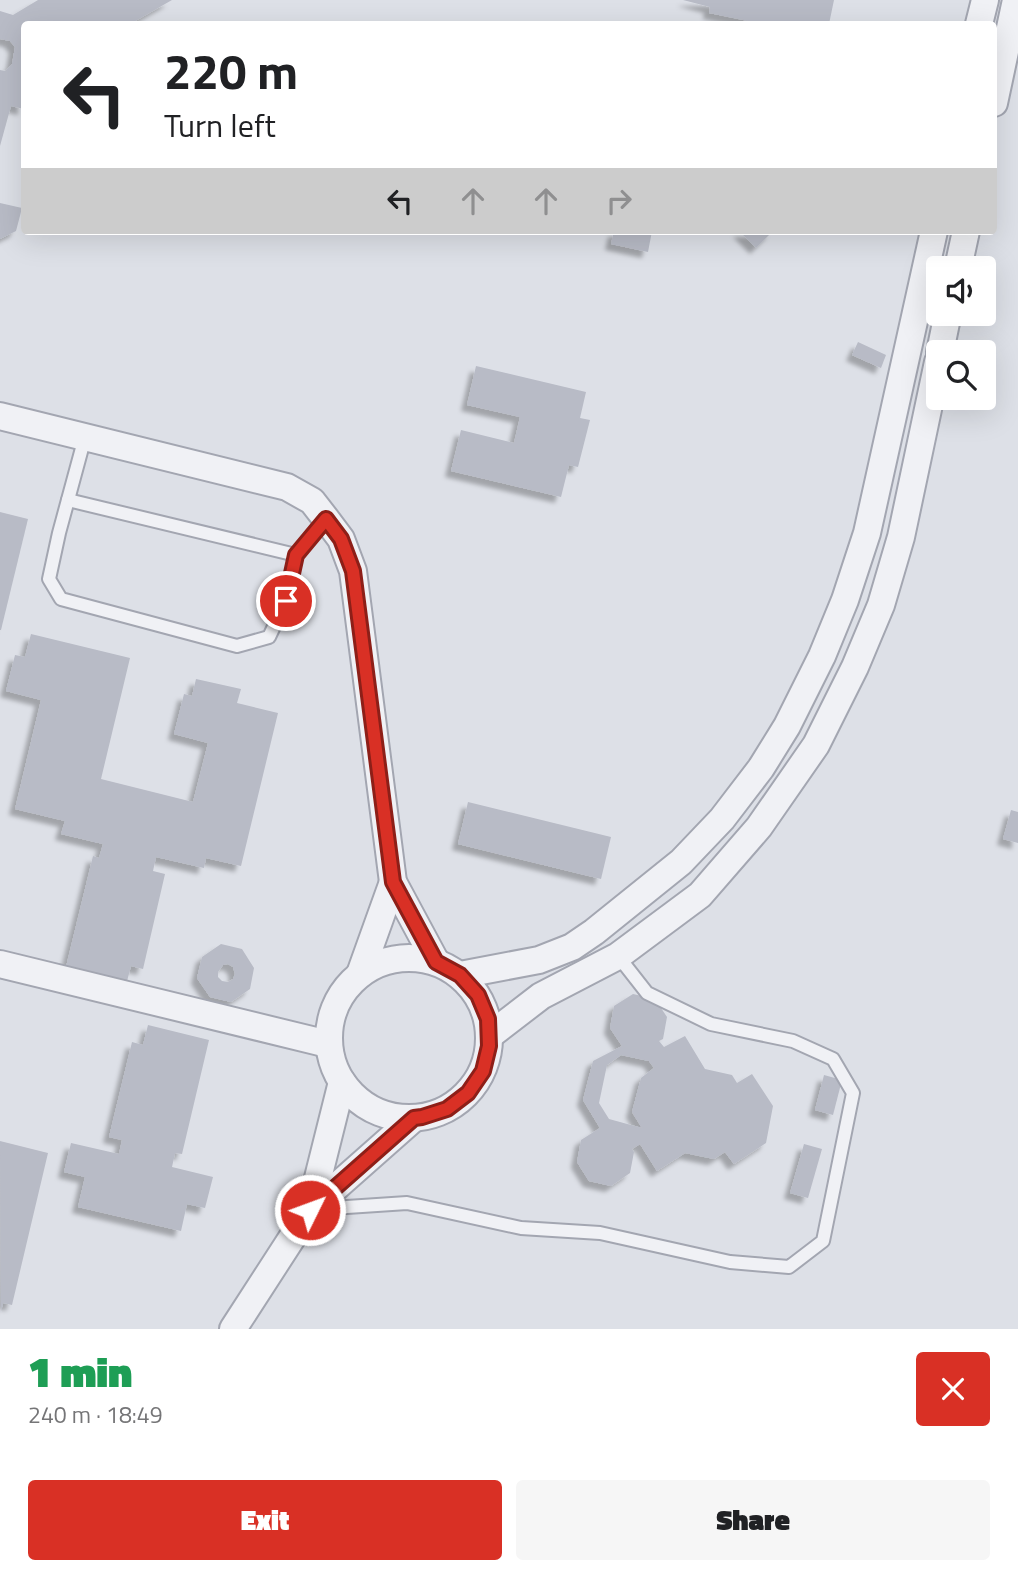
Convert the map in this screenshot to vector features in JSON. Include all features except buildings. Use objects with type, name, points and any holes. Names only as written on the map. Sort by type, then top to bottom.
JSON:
[{"type":"street","points":[[980,21],[985,0]]},
{"type":"street","points":[[997,89],[1016,0]]},
{"type":"street","points":[[460,975],[539,960],[572,947],[594,932],[681,862],[722,819],[761,768],[787,726],[822,656],[845,600],[867,533],[933,235]]},
{"type":"street","points":[[961,256],[965,235]]},
{"type":"street","points":[[0,397],[29,424]]},
{"type":"street","points":[[489,1036],[541,996],[618,956],[700,894],[759,827],[816,745],[855,667],[881,605],[901,537],[928,410]]},
{"type":"street","points":[[0,416],[287,487],[312,501],[341,539],[353,571],[393,882],[436,962]]},
{"type":"street","points":[[360,974],[393,882]]},
{"type":"street","points":[[410,957],[436,962],[460,975],[478,995],[488,1019],[489,1046],[483,1071],[468,1093],[447,1109],[422,1117],[396,1118],[371,1109],[349,1093],[335,1070],[328,1044],[330,1018],[341,993],[360,974],[383,961],[410,957]]},
{"type":"street","points":[[0,964],[328,1044]]},
{"type":"street","points":[[310,1210],[342,1082]]},
{"type":"street","points":[[233,1329],[310,1210],[414,1118]]},
{"type":"lane","points":[[85,437],[49,579],[61,599],[237,646],[269,637],[286,601],[296,555],[326,519]]},
{"type":"lane","points":[[68,500],[296,555]]},
{"type":"lane","points":[[310,1210],[407,1203],[521,1228],[600,1233],[730,1262],[789,1267],[823,1241],[853,1093],[833,1059],[793,1041],[710,1024],[647,993],[618,956]]},
{"type":"route","points":[[286,601],[296,555],[326,519],[341,539],[353,571],[393,882],[436,962],[460,975],[478,995],[488,1019],[489,1046],[483,1071],[468,1093],[447,1109],[414,1118],[310,1210]]}]
